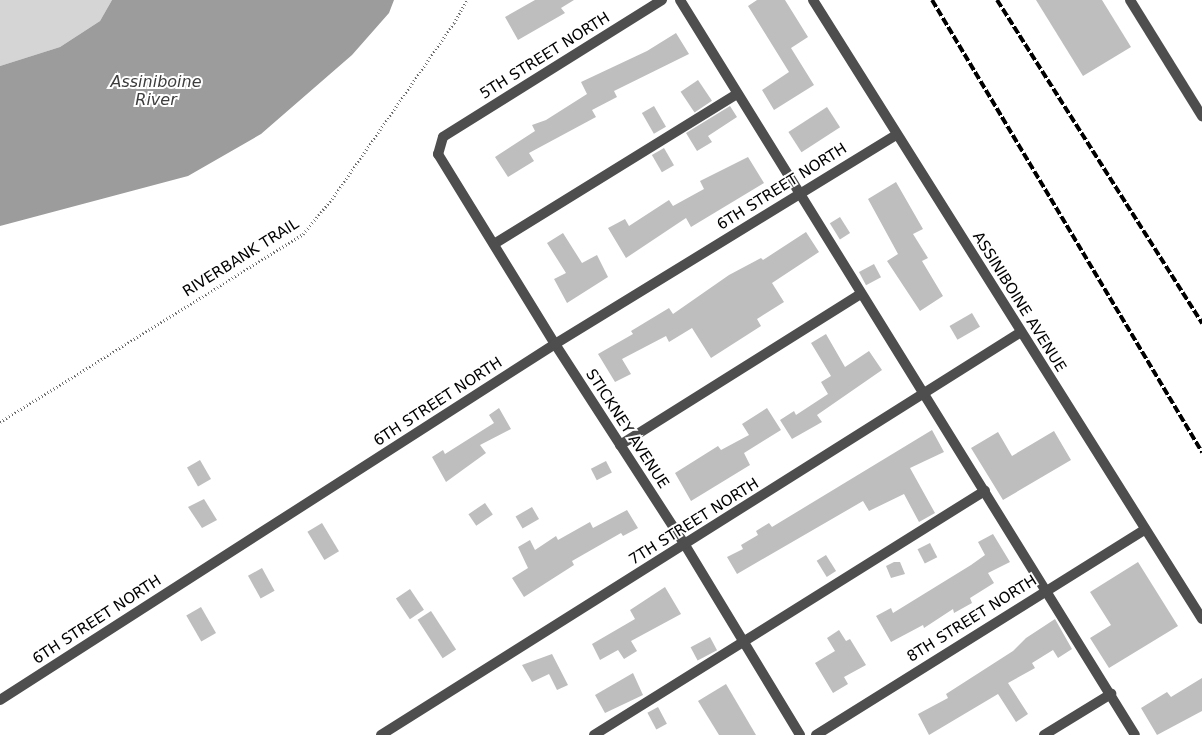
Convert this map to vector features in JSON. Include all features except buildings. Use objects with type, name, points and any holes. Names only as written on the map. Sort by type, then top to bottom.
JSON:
[{"type":"street","name":"5TH STREET NORTH","points":[[443,137],[662,0]]},
{"type":"street","points":[[680,0],[860,294],[1047,589],[1135,735]]},
{"type":"street","name":"ASSINIBOINE AVENUE","points":[[813,0],[1144,530],[1202,618]]},
{"type":"street","points":[[1130,0],[1202,116]]},
{"type":"street","points":[[494,244],[737,94]]},
{"type":"street","name":"6TH STREET NORTH","points":[[0,700],[555,344],[896,135]]},
{"type":"street","name":"STICKNEY AVENUE","points":[[443,137],[438,154],[555,344],[685,546],[800,735]]},
{"type":"street","points":[[620,444],[860,294]]},
{"type":"street","name":"7TH STREET NORTH","points":[[381,735],[685,546],[1021,332]]},
{"type":"street","points":[[594,735],[985,491]]},
{"type":"street","name":"8TH STREET NORTH","points":[[816,735],[1144,530]]},
{"type":"street","points":[[1044,735],[1111,694]]},
{"type":"path","name":"RIVERBANK TRAIL","points":[[0,422],[303,234],[332,199],[454,23],[467,0]]},
{"type":"shaded area","points":[[0,0],[112,0],[100,21],[60,47],[0,66]]},
{"type":"water","name":"Assiniboine River","points":[[112,0],[394,0],[389,13],[352,55],[261,134],[188,176],[0,226],[0,66],[60,47],[100,21]]},
{"type":"railway","points":[[932,0],[1202,452]]},
{"type":"railway","points":[[997,0],[1202,323]]}]
